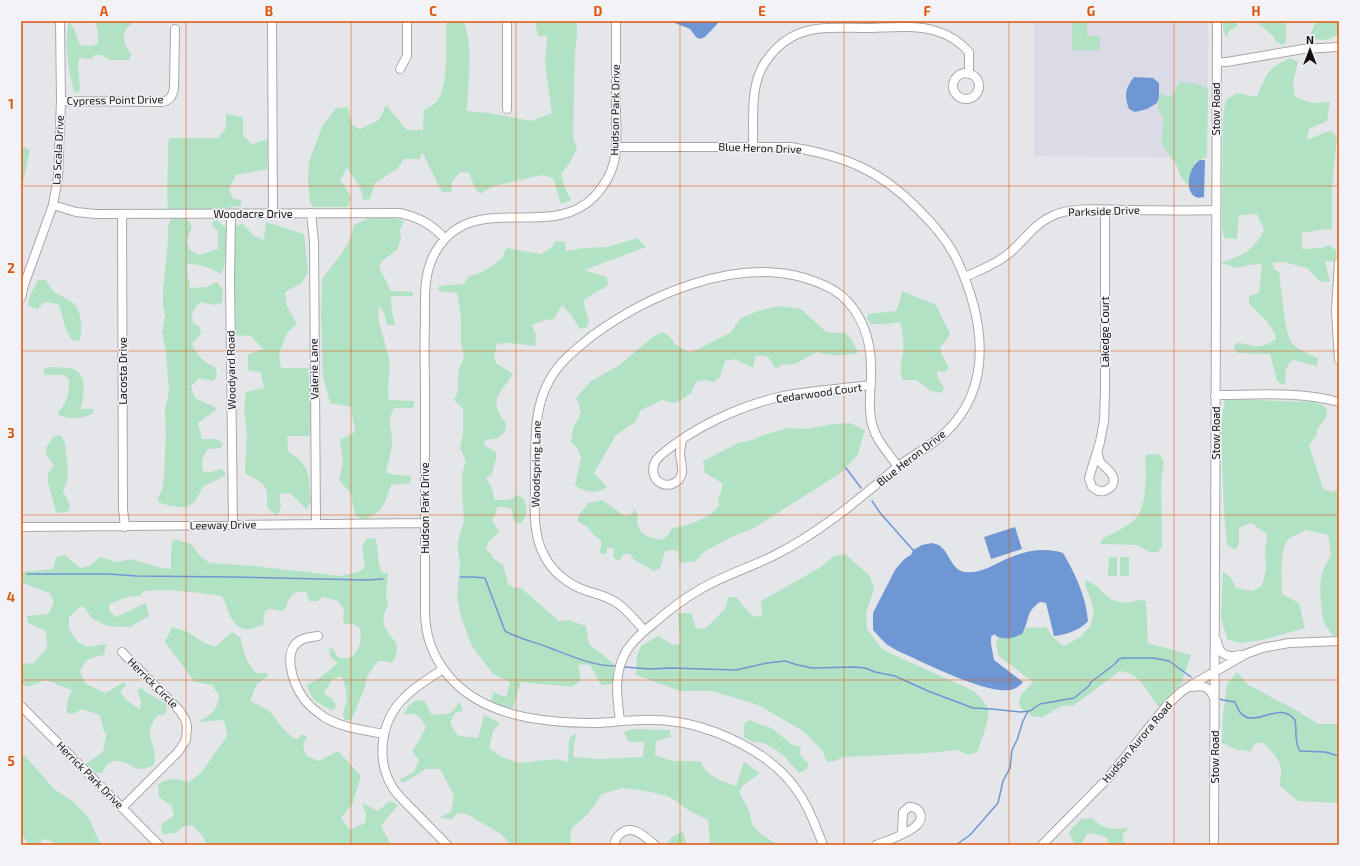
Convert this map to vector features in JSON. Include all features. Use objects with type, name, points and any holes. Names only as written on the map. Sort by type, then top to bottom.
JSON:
[{"type":"street","name":"La Scala Drive","points":[[21,298],[22,284],[53,205],[58,177],[60,157],[61,101],[60,21]]},
{"type":"street","points":[[272,21],[273,214]]},
{"type":"street","points":[[400,68],[407,56],[407,21]]},
{"type":"street","points":[[507,21],[507,109]]},
{"type":"street","name":"Hudson Park Drive","points":[[616,21],[617,147],[614,163],[605,184],[592,199],[577,209],[565,214],[550,217],[483,218],[468,224],[445,239],[432,259],[425,282],[425,618],[430,644],[443,669],[465,692],[480,702],[503,711],[563,722],[596,723],[664,720],[714,732],[752,750],[778,769],[798,791],[823,845]]},
{"type":"street","name":"Stow Road","points":[[1214,845],[1217,21]]},
{"type":"street","points":[[753,147],[755,90],[762,66],[783,42],[805,31],[820,28],[922,28],[936,31],[959,42],[969,52],[969,74]]},
{"type":"street","name":"Cypress Point Drive","points":[[61,101],[162,102],[168,100],[173,95],[174,89],[175,29]]},
{"type":"street","points":[[1216,62],[1227,62],[1303,49],[1339,47]]},
{"type":"street","name":"Blue Heron Drive","points":[[617,147],[791,147],[819,152],[851,162],[878,176],[904,195],[930,221],[946,241],[965,276],[977,318],[980,344],[979,369],[974,391],[961,415],[944,433],[898,467],[836,517],[803,539],[774,555],[699,589],[672,607],[644,630],[627,650],[619,670],[616,689],[620,721]]},
{"type":"street","name":"Woodacre Drive","points":[[53,205],[82,213],[122,215],[399,213],[410,215],[425,221],[436,229],[445,239]]},
{"type":"street","name":"Parkside Drive","points":[[965,276],[986,268],[1001,260],[1016,248],[1034,227],[1053,215],[1078,210],[1216,210]]},
{"type":"street","name":"Lakedge Court","points":[[1098,453],[1104,421],[1105,390],[1105,210]]},
{"type":"street","name":"Woodyard Road","points":[[231,214],[230,278],[233,525]]},
{"type":"street","name":"Valerie Lane","points":[[312,214],[314,242],[316,524]]},
{"type":"street","name":"Lacosta Drive","points":[[122,215],[123,502],[125,526]]},
{"type":"street","points":[[1339,262],[1336,311],[1339,360]]},
{"type":"street","name":"Woodspring Lane","points":[[644,630],[632,616],[616,602],[600,594],[578,587],[561,576],[547,561],[538,541],[536,526],[537,415],[542,395],[550,379],[564,361],[583,343],[615,320],[639,306],[665,294],[703,281],[730,275],[755,272],[776,273],[799,276],[820,283],[841,295],[852,307],[863,325],[869,346],[871,366],[869,410],[873,428],[881,443],[898,467]]},
{"type":"street","name":"Cedarwood Court","points":[[682,440],[680,450],[683,470],[681,476],[673,484],[663,484],[655,477],[653,472],[654,463],[661,454],[682,440],[701,428],[722,417],[764,401],[804,393],[870,385]]},
{"type":"street","points":[[1215,395],[1294,395],[1322,398],[1339,402]]},
{"type":"street","name":"Leeway Drive","points":[[21,527],[425,523]]},
{"type":"street","points":[[1215,633],[1218,646],[1222,654],[1231,657],[1246,654]]},
{"type":"street","points":[[318,636],[302,639],[294,646],[291,652],[291,668],[294,680],[304,699],[315,710],[334,722],[384,734]]},
{"type":"street","name":"Hudson Aurora Road","points":[[1042,845],[1108,778],[1168,704],[1187,688],[1246,654],[1273,645],[1339,641]]},
{"type":"street","name":"Herrick Circle","points":[[122,652],[180,711],[186,721],[187,727],[186,740],[178,752],[122,808]]},
{"type":"street","points":[[443,669],[403,698],[393,712],[388,720],[384,734],[383,760],[390,784],[399,796],[447,845]]},
{"type":"street","points":[[1187,688],[1199,685],[1206,687],[1213,694],[1215,701]]},
{"type":"street","name":"Herrick Park Drive","points":[[21,706],[159,845]]},
{"type":"street","points":[[614,845],[618,836],[622,832],[634,830],[655,845]]},
{"type":"street","points":[[876,845],[902,834]]},
{"type":"shaded area","points":[[1034,21],[1208,21],[1207,157],[1034,156]]},
{"type":"green space","points":[[69,21],[74,29],[80,45],[92,46],[98,43],[98,32],[95,21],[134,21],[127,28],[124,35],[124,42],[131,54],[129,60],[110,60],[101,55],[94,55],[92,59],[79,58],[80,90],[77,93],[74,91],[67,56]]},
{"type":"green space","points":[[446,21],[464,21],[468,38],[470,55],[467,111],[490,113],[531,121],[552,113],[545,64],[547,36],[538,36],[535,21],[577,21],[573,137],[577,149],[569,164],[561,174],[564,186],[571,200],[561,204],[553,178],[542,175],[494,186],[480,194],[475,188],[469,173],[460,172],[452,182],[451,192],[442,192],[422,152],[420,159],[404,159],[397,169],[375,183],[370,199],[363,200],[360,187],[347,168],[340,180],[351,198],[348,207],[313,207],[310,202],[308,180],[309,162],[322,127],[336,108],[348,107],[352,125],[360,129],[379,120],[386,105],[407,130],[423,130],[424,110],[437,101],[441,94],[443,85],[446,62]]},
{"type":"green space","points":[[1072,21],[1087,21],[1087,36],[1100,36],[1100,50],[1072,50]]},
{"type":"green space","points":[[1223,21],[1237,21],[1237,27],[1230,30],[1226,37],[1223,28]]},
{"type":"green space","points":[[1255,21],[1286,21],[1286,41],[1283,45],[1276,42],[1273,36]]},
{"type":"green space","points":[[1316,21],[1339,21],[1338,34],[1335,37],[1321,40],[1309,38]]},
{"type":"green space","points":[[1290,58],[1298,62],[1293,82],[1295,97],[1311,103],[1330,102],[1327,121],[1309,129],[1307,140],[1332,131],[1337,137],[1332,189],[1332,229],[1302,233],[1302,249],[1321,248],[1329,245],[1336,250],[1336,262],[1325,261],[1330,282],[1319,281],[1307,268],[1283,262],[1272,263],[1274,269],[1279,272],[1285,320],[1291,342],[1300,350],[1318,358],[1317,366],[1293,360],[1288,365],[1286,370],[1286,383],[1282,385],[1277,381],[1270,354],[1238,353],[1233,348],[1237,343],[1260,346],[1268,344],[1276,339],[1269,324],[1249,304],[1249,296],[1259,293],[1262,264],[1237,268],[1221,263],[1247,252],[1260,238],[1264,230],[1257,214],[1239,215],[1237,239],[1224,238],[1222,226],[1223,116],[1226,100],[1237,93],[1257,97],[1268,73],[1276,65]]},
{"type":"green space","points":[[1180,82],[1193,83],[1208,88],[1207,157],[1195,162],[1189,181],[1189,186],[1181,177],[1176,164],[1161,143],[1164,118],[1158,109],[1161,93],[1169,97],[1175,91]]},
{"type":"green space","points":[[226,114],[243,117],[243,135],[252,144],[268,139],[267,169],[236,175],[229,189],[233,199],[241,200],[241,206],[217,209],[168,210],[168,142],[170,138],[218,138],[226,128]]},
{"type":"green space","points":[[21,146],[30,150],[21,191]]},
{"type":"green space","points":[[172,216],[181,217],[189,221],[192,227],[187,241],[189,249],[199,255],[218,249],[218,232],[211,223],[217,220],[230,231],[224,267],[221,274],[197,264],[188,264],[187,270],[190,288],[207,287],[217,282],[223,290],[222,303],[214,305],[201,302],[193,311],[193,323],[200,327],[201,333],[192,344],[201,358],[215,367],[217,376],[214,381],[199,378],[191,386],[195,398],[215,407],[216,410],[198,423],[202,439],[216,439],[223,443],[221,448],[208,449],[204,454],[202,459],[203,471],[207,473],[222,469],[226,475],[204,486],[193,504],[183,507],[158,502],[164,477],[166,433],[165,410],[169,391],[166,354],[162,332],[165,315],[163,306],[163,291],[168,227]]},
{"type":"green space","points":[[370,218],[392,218],[404,221],[400,230],[401,239],[397,250],[382,261],[379,267],[391,291],[413,292],[413,296],[391,296],[392,313],[395,325],[387,325],[384,313],[379,306],[378,318],[390,362],[388,391],[389,400],[415,401],[413,408],[394,408],[390,418],[392,445],[386,472],[395,475],[411,476],[410,483],[391,485],[385,503],[379,511],[363,520],[355,515],[351,494],[339,480],[343,462],[340,440],[355,432],[351,407],[330,403],[323,376],[321,315],[322,279],[350,240],[354,225]]},
{"type":"green space","points":[[266,222],[304,234],[308,272],[302,283],[285,292],[287,306],[297,324],[287,333],[279,353],[281,368],[308,368],[312,418],[310,436],[287,436],[288,451],[302,463],[308,473],[311,503],[306,509],[290,493],[279,494],[281,507],[277,516],[267,507],[267,493],[264,486],[245,473],[247,432],[244,410],[246,392],[264,388],[261,373],[248,370],[248,355],[263,349],[251,336],[236,335],[234,226],[243,224],[254,236],[264,240]]},
{"type":"green space","points":[[637,238],[646,247],[584,270],[607,277],[608,285],[584,300],[589,321],[586,328],[580,329],[562,305],[554,319],[545,320],[532,325],[536,335],[535,346],[511,343],[497,344],[494,355],[496,363],[513,374],[500,392],[496,403],[500,415],[506,423],[505,431],[498,438],[485,440],[484,445],[496,452],[492,474],[486,478],[491,486],[495,500],[510,500],[517,495],[524,499],[526,512],[521,523],[516,523],[513,518],[512,509],[497,507],[496,513],[492,520],[499,532],[489,541],[486,548],[494,559],[503,565],[508,584],[513,587],[521,588],[559,621],[568,620],[586,626],[589,644],[613,663],[614,684],[601,685],[590,665],[578,664],[581,680],[572,687],[521,682],[512,710],[491,701],[493,692],[506,697],[510,682],[493,674],[472,646],[461,617],[457,598],[460,564],[457,544],[464,521],[462,474],[466,461],[460,448],[463,435],[463,409],[454,400],[458,391],[458,371],[464,358],[461,343],[461,317],[457,293],[438,291],[439,286],[464,284],[469,276],[480,273],[503,257],[506,248],[541,254],[552,247],[555,241],[565,242],[566,251],[584,248],[607,247]]},
{"type":"green space","points":[[38,280],[46,280],[54,292],[71,301],[75,306],[81,322],[80,340],[73,341],[69,336],[58,304],[44,302],[38,309],[28,306],[30,296]]},
{"type":"green space","points":[[902,291],[936,305],[950,334],[940,347],[942,355],[949,368],[945,372],[937,371],[937,377],[944,389],[942,393],[931,391],[916,380],[903,380],[901,364],[903,342],[900,322],[871,324],[867,319],[868,314],[896,311]]},
{"type":"green space","points":[[778,306],[801,309],[825,331],[846,333],[853,342],[858,353],[838,355],[817,352],[795,364],[781,365],[776,369],[768,357],[756,355],[753,368],[735,359],[725,361],[720,377],[714,382],[705,380],[696,382],[691,393],[678,402],[672,403],[662,400],[641,410],[635,422],[616,435],[594,473],[607,487],[599,491],[591,492],[583,490],[575,485],[581,457],[578,449],[571,442],[573,429],[580,414],[580,408],[576,398],[591,381],[618,366],[653,337],[662,332],[670,337],[675,344],[690,353],[730,333],[741,318],[758,311]]},
{"type":"green space","points":[[50,367],[68,368],[75,370],[81,375],[83,380],[83,395],[81,409],[94,409],[93,413],[85,417],[77,418],[68,418],[59,415],[58,412],[64,405],[67,397],[69,379],[63,375],[45,375],[43,369]]},
{"type":"green space","points":[[1225,399],[1313,402],[1323,405],[1327,410],[1327,416],[1318,428],[1316,436],[1309,445],[1323,489],[1332,492],[1339,488],[1339,636],[1333,636],[1325,624],[1322,616],[1320,595],[1321,581],[1324,568],[1331,555],[1328,535],[1305,530],[1288,540],[1285,545],[1282,558],[1282,594],[1299,603],[1305,628],[1263,640],[1240,643],[1227,639],[1221,617],[1223,571],[1232,579],[1236,588],[1252,591],[1262,586],[1266,569],[1265,551],[1267,534],[1251,523],[1239,528],[1239,543],[1236,550],[1227,545],[1224,512],[1221,425]]},
{"type":"green space","points":[[850,423],[865,430],[858,454],[842,472],[754,528],[729,538],[704,552],[696,561],[680,563],[678,551],[673,550],[665,551],[660,568],[654,571],[634,560],[630,554],[624,554],[619,561],[613,557],[613,548],[607,548],[606,554],[599,552],[601,548],[601,540],[587,527],[577,521],[579,515],[588,503],[602,500],[625,516],[632,514],[634,509],[637,513],[638,525],[641,532],[647,536],[662,540],[669,534],[672,528],[685,526],[704,518],[719,506],[718,501],[723,484],[705,473],[703,461],[738,443],[788,428],[806,429],[833,424]]},
{"type":"green space","points":[[59,435],[65,443],[68,470],[67,481],[63,491],[70,505],[68,511],[62,513],[56,512],[48,482],[48,474],[54,466],[46,454],[46,448],[53,437]]},
{"type":"green space","points":[[1148,454],[1160,455],[1164,461],[1161,484],[1162,547],[1158,552],[1149,552],[1137,545],[1100,544],[1102,539],[1131,523],[1137,517],[1143,504],[1146,470],[1145,456]]},
{"type":"green space","points":[[376,538],[379,564],[382,572],[388,574],[386,594],[388,604],[384,615],[383,625],[397,644],[396,656],[392,663],[378,661],[367,676],[365,687],[351,721],[344,719],[343,717],[347,696],[341,676],[332,680],[324,693],[333,700],[336,706],[333,711],[320,704],[311,695],[307,685],[323,675],[337,663],[331,657],[329,649],[332,648],[339,658],[350,658],[356,652],[361,640],[359,627],[353,624],[345,624],[343,620],[344,609],[338,601],[323,597],[317,601],[309,601],[306,592],[298,592],[292,595],[286,608],[281,611],[270,609],[265,611],[263,625],[254,629],[244,629],[235,623],[222,596],[183,591],[144,591],[140,596],[128,597],[109,604],[110,612],[116,617],[146,603],[149,616],[130,627],[107,626],[91,618],[86,609],[81,606],[69,617],[69,629],[78,642],[87,647],[106,644],[104,655],[89,659],[82,667],[80,672],[86,684],[106,693],[124,682],[126,685],[120,691],[128,702],[140,709],[141,701],[137,690],[142,688],[144,691],[166,704],[167,712],[162,715],[158,715],[150,728],[155,758],[154,765],[147,768],[137,769],[126,763],[115,761],[107,764],[102,773],[96,773],[86,764],[103,752],[106,735],[100,715],[82,709],[73,714],[66,713],[68,700],[72,690],[45,680],[28,687],[21,684],[21,664],[34,663],[47,648],[46,631],[28,623],[27,616],[48,614],[54,603],[50,593],[23,583],[23,572],[53,569],[57,557],[65,555],[80,568],[90,566],[100,557],[117,562],[131,559],[161,568],[171,569],[171,550],[173,539],[191,544],[201,557],[210,563],[254,566],[341,576],[359,572],[365,567],[362,547],[366,539]]},
{"type":"green space","points":[[845,554],[870,576],[874,589],[866,613],[867,629],[883,650],[974,691],[986,704],[988,709],[988,718],[977,752],[969,755],[957,750],[928,753],[843,757],[835,761],[827,762],[822,750],[803,731],[758,705],[712,691],[680,691],[636,675],[637,656],[641,646],[658,636],[673,645],[680,644],[678,613],[691,613],[696,629],[706,628],[725,609],[729,597],[736,597],[753,617],[762,615],[761,601],[821,567],[834,556]]},
{"type":"green space","points":[[1109,557],[1117,557],[1117,576],[1108,576]]},
{"type":"green space","points":[[1120,557],[1129,557],[1129,576],[1120,576]]},
{"type":"green space","points":[[1086,580],[1098,587],[1110,599],[1123,603],[1140,600],[1146,601],[1148,643],[1191,655],[1182,683],[1159,707],[1143,684],[1133,676],[1120,671],[1073,706],[1061,706],[1043,717],[1034,717],[1021,708],[1019,702],[1021,695],[1033,682],[999,656],[996,643],[998,637],[1004,639],[1022,634],[1026,628],[1046,627],[1054,638],[1063,646],[1079,638],[1091,625],[1094,609],[1085,584]]},
{"type":"green space","points":[[172,627],[188,632],[203,642],[215,647],[232,632],[241,638],[246,657],[256,673],[268,673],[268,676],[257,684],[250,701],[270,712],[293,737],[297,739],[304,734],[307,738],[303,744],[306,756],[319,761],[338,751],[361,776],[352,805],[341,818],[350,830],[365,823],[366,814],[362,803],[378,811],[390,801],[398,805],[381,826],[389,841],[394,845],[207,845],[202,835],[193,826],[186,825],[175,833],[162,834],[161,824],[174,816],[172,806],[159,797],[158,784],[166,780],[173,779],[189,782],[201,773],[227,736],[224,720],[198,722],[213,712],[217,705],[219,695],[212,685],[195,682],[165,642]]},
{"type":"green space","points":[[1237,672],[1248,685],[1296,710],[1318,724],[1339,724],[1339,803],[1298,801],[1279,785],[1281,778],[1281,766],[1273,753],[1264,743],[1255,743],[1251,751],[1238,750],[1222,743],[1223,714],[1227,684]]},
{"type":"green space","points":[[417,700],[425,701],[431,714],[437,715],[451,713],[460,702],[463,711],[455,713],[450,723],[458,736],[478,738],[484,715],[500,723],[493,731],[489,748],[502,757],[519,763],[555,759],[568,762],[569,738],[577,733],[573,757],[599,759],[643,757],[644,742],[629,742],[624,732],[633,729],[670,730],[671,737],[656,741],[655,755],[672,761],[701,762],[703,767],[711,775],[736,786],[744,762],[760,773],[741,787],[740,794],[750,813],[752,824],[759,833],[778,845],[702,845],[710,843],[708,820],[690,811],[668,796],[623,788],[602,794],[588,814],[572,828],[570,837],[571,845],[511,845],[501,834],[467,814],[458,813],[452,819],[439,818],[451,812],[454,796],[440,769],[426,769],[403,783],[399,780],[414,772],[419,760],[412,751],[426,727],[418,715],[404,715],[408,706]]},
{"type":"green space","points":[[749,720],[772,728],[791,744],[801,747],[800,755],[809,764],[807,769],[799,773],[784,756],[772,747],[763,743],[753,742],[744,737],[744,724]]},
{"type":"green space","points":[[21,753],[54,789],[72,801],[88,817],[101,845],[63,846],[42,839],[41,845],[28,845],[21,833]]},
{"type":"green space","points":[[1092,818],[1105,827],[1114,829],[1129,828],[1123,834],[1123,841],[1126,845],[1109,845],[1107,838],[1101,835],[1088,833],[1081,844],[1074,843],[1069,834],[1071,829],[1081,819]]},
{"type":"green space","points":[[683,831],[686,843],[693,845],[667,844],[671,838]]},
{"type":"water","points":[[670,21],[720,21],[705,37],[700,39],[696,37],[690,29]]},
{"type":"water","points":[[1134,77],[1153,78],[1159,83],[1159,98],[1157,103],[1147,109],[1135,112],[1129,109],[1126,100],[1127,89]]},
{"type":"water","points":[[1200,160],[1205,160],[1204,197],[1197,197],[1193,195],[1190,190],[1189,183],[1192,170],[1195,164]]},
{"type":"water","points":[[1015,527],[1022,549],[991,559],[984,537]]},
{"type":"water","points":[[932,543],[940,546],[954,565],[960,571],[965,572],[976,572],[1013,556],[1027,552],[1049,550],[1063,553],[1079,586],[1085,603],[1088,621],[1072,632],[1054,636],[1046,603],[1040,602],[1032,609],[1022,634],[1004,639],[994,634],[991,637],[991,644],[994,660],[1023,682],[1014,689],[1010,690],[999,690],[969,682],[936,669],[896,650],[886,644],[873,630],[873,613],[900,563],[911,555],[913,550],[922,545]]},
{"type":"waterway","points":[[846,468],[861,488]]},
{"type":"waterway","points":[[872,501],[881,514],[913,550]]},
{"type":"waterway","points":[[27,574],[108,574],[137,576],[366,580],[383,579]]},
{"type":"waterway","points":[[460,577],[485,578],[505,631],[510,634],[582,660],[607,666],[615,666]]},
{"type":"waterway","points":[[624,667],[650,669],[671,668],[736,670],[767,663],[785,661],[812,668],[865,668],[875,672],[895,676],[928,691],[973,708],[1020,712],[1030,711],[1040,704],[1074,698],[1119,659],[1123,658],[1153,658],[1169,661],[1191,677]]},
{"type":"waterway","points":[[1220,699],[1235,702],[1240,713],[1246,717],[1252,718],[1277,713],[1289,715],[1295,720],[1296,740],[1300,751],[1325,752],[1339,756]]},
{"type":"waterway","points":[[956,845],[970,835],[998,803],[1003,781],[1010,768],[1012,750],[1028,711]]}]
